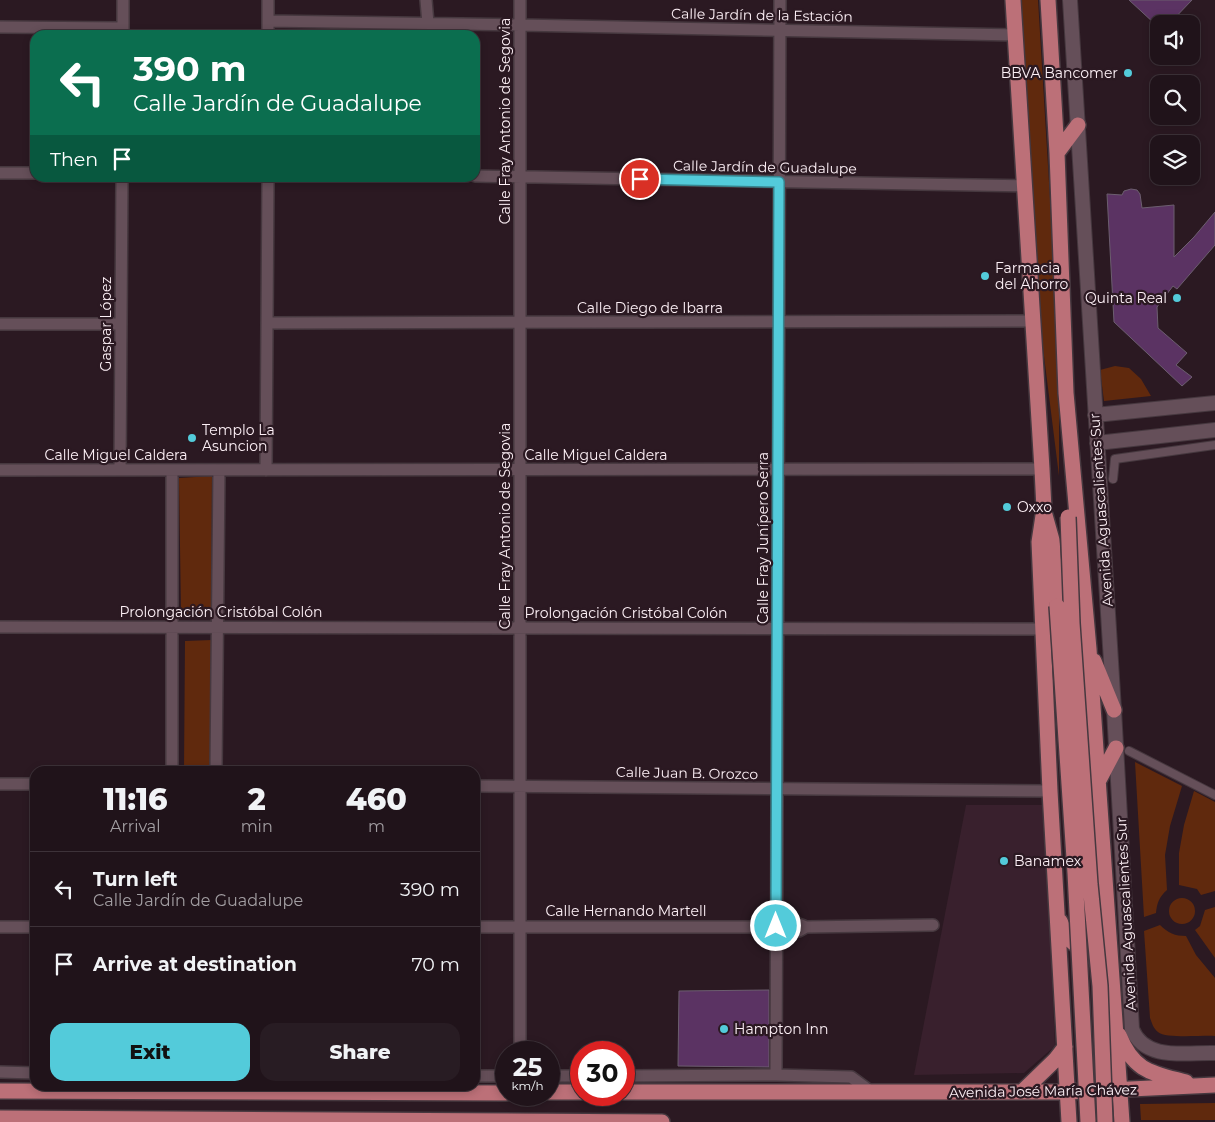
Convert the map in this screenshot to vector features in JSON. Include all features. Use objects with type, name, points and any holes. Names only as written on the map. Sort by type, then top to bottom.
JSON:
[{"type":"main road","points":[[1013,0],[1042,468],[1044,509],[1039,542],[1050,791],[1069,1122]]},
{"type":"main road","name":"Avenida Aguascalientes Sur","points":[[1048,0],[1057,154],[1066,393],[1089,649],[1122,1122]]},
{"type":"main road","points":[[1057,154],[1078,125]]},
{"type":"main road","name":"Avenida Aguascalientes Sur","points":[[1066,393],[1065,431],[1073,633],[1100,986],[1105,1122]]},
{"type":"main road","points":[[1044,509],[1052,540],[1057,606],[1075,874],[1088,1122]]},
{"type":"main road","points":[[1089,649],[1114,710]]},
{"type":"main road","points":[[1098,782],[1123,750]]},
{"type":"main road","points":[[1057,912],[1064,932],[1078,947],[1088,948],[1099,945],[1110,936]]},
{"type":"main road","points":[[1115,1022],[1124,1047],[1142,1068],[1149,1072],[1207,1085]]},
{"type":"main road","points":[[1023,1091],[1055,1060],[1065,1047]]},
{"type":"main road","name":"Avenida José María Chávez","points":[[635,1092],[870,1091],[999,1093],[1120,1090],[1207,1085]]},
{"type":"main road","points":[[0,1091],[495,1093]]},
{"type":"main road","points":[[0,1118],[662,1122]]},
{"type":"street","points":[[123,0],[123,30]]},
{"type":"street","points":[[268,0],[268,30]]},
{"type":"street","points":[[426,0],[428,30]]},
{"type":"street","name":"Calle Fray Antonio de Segovia","points":[[520,0],[520,1041]]},
{"type":"street","name":"Calle Fray Junípero Serra","points":[[776,1075],[781,926],[777,789],[780,0]]},
{"type":"street","name":"Avenida Aguascalientes Sur","points":[[1070,0],[1114,710],[1123,750],[1132,1029],[1142,1044],[1154,1050],[1175,1054],[1215,1053]]},
{"type":"street","name":"Calle Jardín de la Estación","points":[[268,21],[428,30],[520,24],[1016,36]]},
{"type":"street","points":[[0,27],[74,30]]},
{"type":"street","points":[[0,173],[30,173]]},
{"type":"street","name":"Calle Jardín de Guadalupe","points":[[480,176],[1025,186]]},
{"type":"street","name":"Gaspar López","points":[[120,470],[122,182]]},
{"type":"street","points":[[266,470],[268,182]]},
{"type":"street","name":"Calle Diego de Ibarra","points":[[267,323],[1033,321]]},
{"type":"street","points":[[0,324],[121,324]]},
{"type":"street","points":[[1095,416],[1215,403]]},
{"type":"street","points":[[1098,443],[1215,430]]},
{"type":"street","points":[[1112,479],[1115,459],[1215,445]]},
{"type":"street","name":"Calle Miguel Caldera","points":[[0,470],[1042,468]]},
{"type":"street","points":[[172,470],[172,766]]},
{"type":"street","points":[[216,766],[219,470]]},
{"type":"street","name":"Prolongación Cristóbal Colón","points":[[0,627],[1043,629]]},
{"type":"street","points":[[1123,750],[1215,795]]},
{"type":"street","points":[[0,784],[30,784]]},
{"type":"street","name":"Calle Juan B. Orozco","points":[[480,786],[1050,791]]},
{"type":"street","name":"Calle Hernando Martell","points":[[480,926],[781,926],[792,931],[799,931],[806,928],[932,924]]},
{"type":"street","points":[[0,927],[30,927]]},
{"type":"street","points":[[0,1072],[30,1072]]},
{"type":"street","points":[[635,1076],[776,1075],[851,1077],[870,1091]]},
{"type":"street","points":[[480,1076],[495,1076]]},
{"type":"shaded area","points":[[1021,0],[1038,0],[1059,348],[1059,476],[1043,348]]},
{"type":"shaded area","points":[[1115,366],[1129,368],[1141,379],[1151,396],[1104,401],[1100,370]]},
{"type":"shaded area","points":[[212,476],[211,613],[181,614],[179,478]]},
{"type":"shaded area","points":[[212,640],[211,766],[184,766],[185,641]]},
{"type":"shaded area","points":[[1135,762],[1182,786],[1170,826],[1165,855],[1167,890],[1159,900],[1156,913],[1144,917]]},
{"type":"shaded area","points":[[1194,791],[1215,802],[1215,891],[1201,895],[1197,889],[1179,885],[1179,853],[1184,825]]},
{"type":"shaded area","points":[[966,805],[1042,805],[1055,1046],[1024,1073],[914,1075]]},
{"type":"shaded area","points":[[1182,898],[1191,902],[1195,911],[1191,920],[1182,924],[1173,920],[1169,911],[1173,902]]},
{"type":"shaded area","points":[[1215,907],[1215,958],[1195,930],[1200,926],[1205,910]]},
{"type":"shaded area","points":[[1160,925],[1172,934],[1186,936],[1196,955],[1215,978],[1215,1036],[1162,1034],[1153,1025],[1150,1018],[1144,931]]},
{"type":"shaded area","points":[[1215,1103],[1215,1120],[1141,1120],[1140,1104]]},
{"type":"building","points":[[1129,0],[1192,0],[1178,15],[1150,15],[1150,19]]},
{"type":"building","points":[[1137,190],[1140,194],[1142,208],[1174,205],[1174,257],[1215,212],[1215,245],[1177,289],[1173,286],[1157,307],[1158,328],[1187,353],[1176,365],[1192,377],[1182,386],[1114,322],[1107,194],[1122,195],[1124,191]]},
{"type":"building","name":"Hampton Inn","points":[[769,990],[769,1067],[678,1066],[679,991]]},
{"type":"place","name":"BBVA Bancomer","points":[[1128,73]]},
{"type":"place","name":"Farmacia del Ahorro","points":[[985,276]]},
{"type":"place","name":"Quinta Real","points":[[1177,298]]},
{"type":"place","name":"Templo La Asuncion","points":[[192,438]]},
{"type":"place","name":"Oxxo","points":[[1007,507]]},
{"type":"place","name":"Banamex","points":[[1004,861]]},
{"type":"place","name":"Hampton Inn","points":[[724,1029]]},
{"type":"route","points":[[640,179],[779,182],[776,926]]}]
